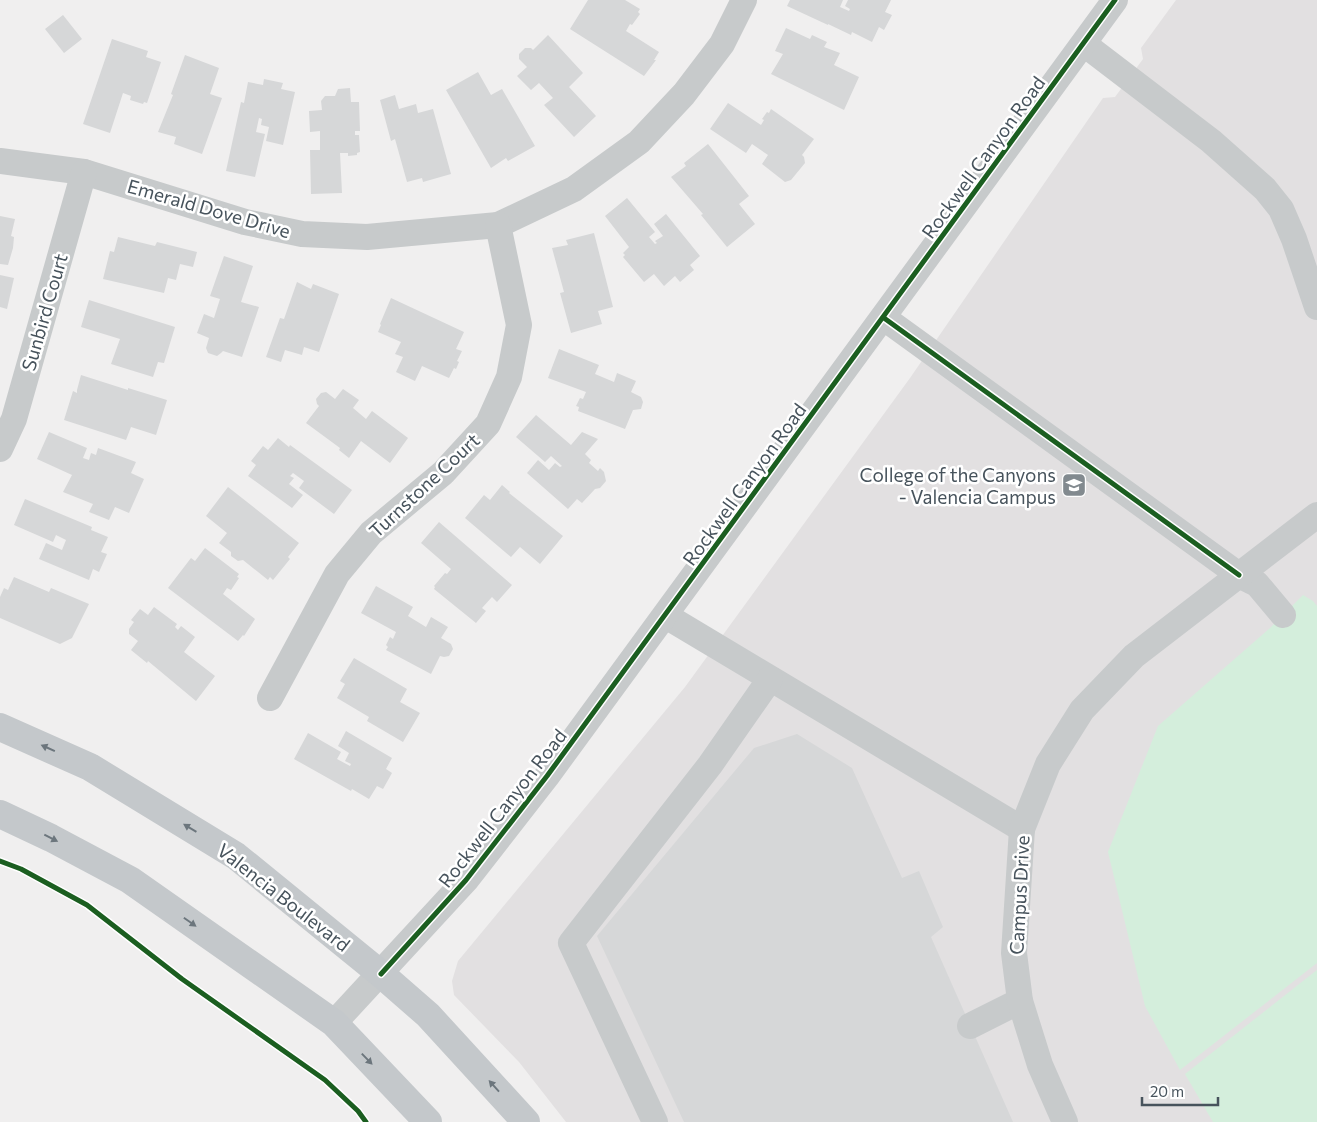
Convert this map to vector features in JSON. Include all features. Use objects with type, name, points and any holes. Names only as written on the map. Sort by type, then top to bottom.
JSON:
[{"type":"main road","name":"Valencia Boulevard","points":[[0,727],[90,767],[236,856],[381,974],[428,1015],[526,1122]]},
{"type":"main road","points":[[0,814],[51,838],[130,880],[334,1023],[428,1122]]},
{"type":"street","name":"Emerald Dove Drive","points":[[0,161],[84,172],[245,222],[302,234],[367,237],[498,225],[574,189],[639,142],[684,94],[722,44],[744,0]]},
{"type":"street","name":"Rockwell Canyon Road","points":[[334,1023],[466,880],[547,776],[666,616],[1115,0]]},
{"type":"street","points":[[1084,44],[1211,142],[1265,189],[1281,209],[1294,239],[1317,307]]},
{"type":"street","name":"Sunbird Court","points":[[0,449],[14,419],[84,172]]},
{"type":"street","name":"Turnstone Court","points":[[270,698],[337,574],[371,533],[443,473],[488,424],[509,377],[519,325],[498,225]]},
{"type":"street","points":[[884,318],[1238,575],[1257,584],[1283,615]]},
{"type":"street","name":"Campus Drive","points":[[1065,1122],[1040,1065],[1020,1001],[1014,953],[1022,828],[1048,764],[1082,710],[1134,656],[1317,516]]},
{"type":"street","points":[[666,616],[1022,828]]},
{"type":"street","points":[[655,1122],[571,943],[710,764],[770,679]]},
{"type":"street","points":[[970,1026],[1020,1001]]},
{"type":"path","points":[[0,861],[21,869],[87,906],[182,978],[325,1080],[358,1111],[366,1122]]},
{"type":"shaded area","name":"College of the Canyons - Valencia Campus","points":[[1176,0],[1317,0],[1317,1122],[566,1122],[519,1062],[454,995],[452,981],[458,961],[685,687],[910,378],[1103,98],[1115,97],[1143,59],[1141,48]]},
{"type":"green space","points":[[1303,595],[1317,606],[1317,963],[1180,1070],[1145,1006],[1108,852],[1158,726],[1270,628]]},
{"type":"green space","points":[[1317,970],[1317,1122],[1213,1122],[1185,1074]]},
{"type":"building","points":[[588,0],[625,0],[640,9],[638,12],[640,14],[626,31],[659,52],[654,60],[656,60],[644,76],[570,29]]},
{"type":"building","points":[[790,0],[843,0],[840,7],[849,11],[850,9],[845,6],[848,0],[891,0],[885,12],[892,15],[884,30],[879,27],[872,42],[852,32],[851,35],[787,6]]},
{"type":"building","points":[[63,15],[82,39],[64,53],[45,29]]},
{"type":"building","points":[[786,28],[810,39],[812,35],[827,42],[824,47],[840,53],[834,65],[859,77],[844,110],[771,74],[783,54],[775,51]]},
{"type":"building","points":[[548,35],[583,73],[569,87],[596,116],[574,137],[544,105],[553,98],[539,83],[531,90],[517,76],[527,67],[519,59],[519,54],[525,48],[533,50]]},
{"type":"building","points":[[112,39],[148,51],[146,57],[161,62],[147,103],[144,102],[143,104],[130,100],[131,96],[123,93],[110,133],[83,124]]},
{"type":"building","points":[[185,55],[219,68],[210,94],[222,98],[202,154],[174,144],[176,137],[158,132],[173,95],[171,94]]},
{"type":"building","points":[[478,72],[491,95],[502,89],[535,146],[508,161],[506,158],[491,168],[446,90]]},
{"type":"building","points":[[264,79],[283,83],[281,89],[295,92],[283,145],[266,141],[269,127],[261,125],[262,119],[259,118],[256,132],[265,134],[255,177],[226,171],[241,102],[244,103],[248,82],[263,85]]},
{"type":"building","points":[[350,88],[351,102],[359,102],[360,131],[355,131],[355,135],[359,135],[360,152],[357,155],[348,156],[348,153],[340,153],[342,193],[311,194],[310,150],[320,150],[320,131],[310,132],[309,111],[322,110],[321,101],[325,96],[335,96],[338,89]]},
{"type":"building","points":[[395,95],[399,109],[416,104],[418,113],[433,109],[451,174],[423,182],[422,178],[407,182],[395,139],[391,141],[380,100]]},
{"type":"building","points":[[728,103],[761,125],[764,120],[762,119],[771,109],[814,139],[802,155],[805,163],[791,180],[785,182],[762,164],[768,155],[752,144],[746,153],[710,129]]},
{"type":"building","points":[[708,144],[749,196],[739,204],[755,224],[727,247],[701,215],[703,214],[671,177],[686,166],[684,163]]},
{"type":"building","points":[[627,198],[655,232],[649,237],[655,244],[657,243],[655,241],[663,236],[654,224],[666,214],[700,256],[690,265],[694,270],[680,282],[675,276],[664,286],[654,274],[644,282],[623,257],[625,255],[623,253],[629,247],[605,216]]},
{"type":"building","points":[[0,216],[15,219],[11,236],[14,237],[13,248],[8,265],[0,264]]},
{"type":"building","points":[[594,233],[613,307],[598,311],[602,324],[571,333],[560,293],[564,292],[552,248],[568,245],[566,240]]},
{"type":"building","points":[[118,237],[155,246],[157,242],[197,252],[193,267],[180,264],[176,280],[168,278],[164,293],[103,279],[110,251],[114,252]]},
{"type":"building","points":[[224,256],[253,266],[241,302],[259,307],[242,357],[223,351],[217,356],[208,353],[206,348],[209,338],[197,333],[204,314],[214,318],[220,299],[210,296]]},
{"type":"building","points":[[0,275],[14,278],[7,309],[0,307]]},
{"type":"building","points":[[297,282],[311,289],[313,284],[339,294],[319,352],[304,347],[302,355],[285,350],[281,362],[266,357],[280,318],[284,319]]},
{"type":"building","points":[[391,298],[464,332],[456,349],[462,351],[457,361],[459,362],[449,378],[422,366],[415,381],[396,372],[403,357],[395,354],[401,342],[378,332]]},
{"type":"building","points":[[89,300],[175,327],[164,363],[158,362],[153,377],[111,364],[120,339],[81,327]]},
{"type":"building","points":[[559,349],[599,365],[595,374],[614,382],[617,373],[636,381],[631,392],[641,397],[643,402],[641,409],[633,410],[625,429],[578,411],[579,407],[576,406],[580,398],[583,399],[586,392],[548,378]]},
{"type":"building","points":[[81,375],[167,400],[156,435],[131,427],[126,440],[64,420],[73,391],[77,393]]},
{"type":"building","points":[[343,389],[359,400],[353,408],[366,419],[372,411],[408,438],[390,463],[361,441],[349,458],[339,450],[340,448],[306,423],[319,406],[316,399],[321,393],[326,392],[335,399]]},
{"type":"building","points":[[536,415],[571,445],[582,432],[598,439],[585,454],[591,460],[589,463],[598,471],[600,468],[604,472],[606,481],[600,488],[595,489],[582,503],[577,499],[568,509],[527,473],[538,460],[549,470],[555,463],[560,467],[562,466],[551,456],[545,462],[516,437]]},
{"type":"building","points":[[49,432],[87,448],[83,458],[89,460],[91,453],[96,455],[98,448],[136,462],[131,473],[144,479],[129,513],[115,507],[109,520],[89,512],[93,504],[63,492],[72,475],[37,459]]},
{"type":"building","points":[[278,438],[352,490],[334,514],[299,488],[304,481],[293,473],[290,476],[294,478],[289,484],[303,495],[292,508],[248,476],[256,465],[251,461],[263,446],[268,450]]},
{"type":"building","points":[[502,485],[509,493],[563,536],[540,564],[520,547],[511,557],[465,518],[484,495],[490,500]]},
{"type":"building","points":[[228,487],[299,543],[288,557],[290,559],[273,580],[270,577],[268,580],[243,560],[238,561],[231,556],[231,552],[219,543],[227,533],[206,516]]},
{"type":"building","points":[[25,499],[92,527],[91,530],[108,537],[101,552],[107,554],[99,572],[93,569],[89,580],[39,559],[46,543],[62,550],[66,540],[56,535],[53,542],[14,525]]},
{"type":"building","points":[[439,522],[512,585],[497,602],[492,597],[482,608],[486,611],[476,623],[434,589],[434,586],[445,573],[447,574],[451,569],[421,543]]},
{"type":"building","points":[[205,548],[239,574],[237,577],[239,578],[231,590],[227,588],[223,594],[255,619],[244,636],[238,641],[168,588],[191,558],[195,561]]},
{"type":"building","points":[[14,577],[49,592],[51,588],[89,604],[72,638],[60,644],[0,618],[0,597],[4,588],[8,590]]},
{"type":"building","points":[[376,586],[413,607],[408,616],[426,627],[431,617],[448,627],[441,638],[451,644],[453,649],[449,656],[440,656],[431,674],[386,650],[390,637],[393,639],[396,632],[361,613]]},
{"type":"building","points":[[154,607],[177,624],[175,627],[178,630],[181,626],[195,637],[184,652],[215,676],[196,701],[148,661],[147,663],[131,650],[138,641],[129,634],[129,629],[134,622],[131,620],[140,609],[148,615]]},
{"type":"building","points":[[354,658],[407,689],[400,702],[420,713],[403,742],[367,721],[369,717],[337,698],[345,684],[340,681]]},
{"type":"building","points":[[346,731],[392,758],[386,769],[392,773],[383,789],[377,786],[369,799],[294,759],[308,733],[341,752],[337,759],[350,766],[351,764],[345,761],[349,753],[338,746]]},
{"type":"building","points":[[797,734],[852,768],[902,878],[919,871],[943,927],[931,937],[1013,1122],[684,1122],[597,936],[754,748]]},
{"type":"cycle path","points":[[381,974],[466,880],[547,776],[1115,0]]},
{"type":"cycle path","points":[[884,318],[1239,575]]},
{"type":"cycle path","points":[[0,861],[21,869],[87,905],[182,979],[325,1080],[358,1111],[366,1122]]},
{"type":"place","name":"College of the Canyons - Valencia Campus","points":[[1074,485]]}]
